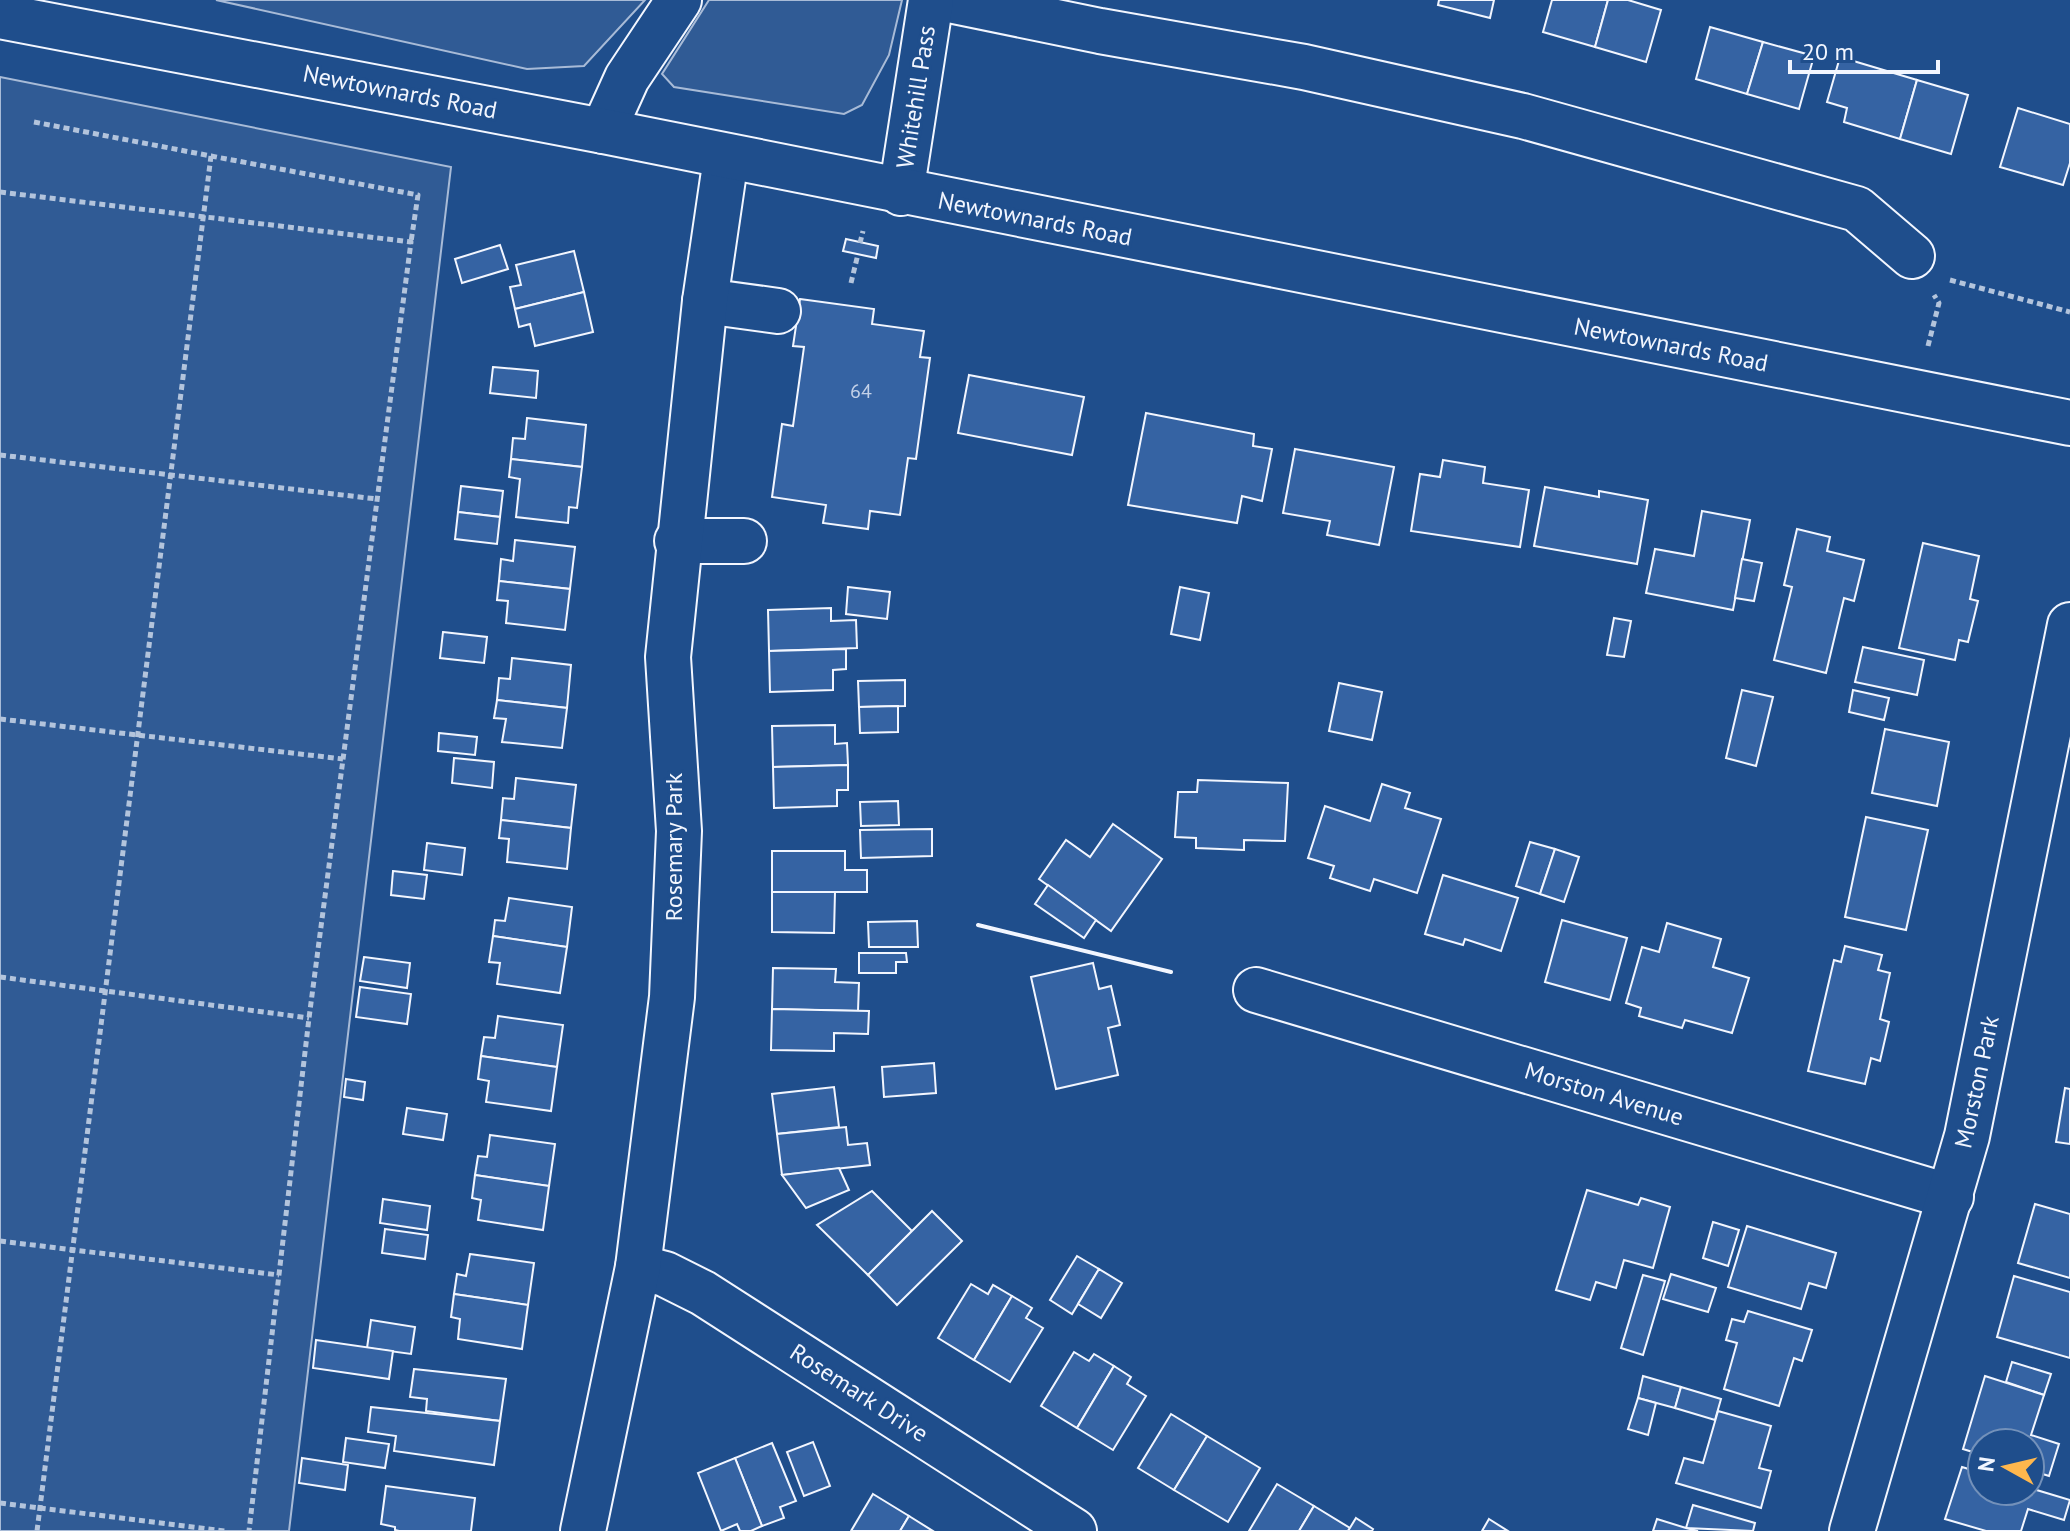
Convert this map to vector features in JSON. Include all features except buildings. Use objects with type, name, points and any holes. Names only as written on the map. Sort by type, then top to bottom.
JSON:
[{"type":"street","points":[[603,131],[627,78],[679,0]]},
{"type":"street","name":"Whitehill Pass","points":[[901,193],[931,0]]},
{"type":"street","points":[[949,0],[1100,31],[1304,67],[1523,116],[1857,209],[1912,256]]},
{"type":"street","name":"Newtownards Road","points":[[0,16],[603,131],[901,193],[2070,423]]},
{"type":"street","name":"Rosemary Park","points":[[583,1531],[638,1267],[672,997],[679,831],[668,657],[677,541],[705,301],[726,158]]},
{"type":"street","points":[[705,301],[778,311]]},
{"type":"street","points":[[677,541],[744,541]]},
{"type":"street","name":"Morston Park","points":[[1852,1531],[1951,1197],[2070,625]]},
{"type":"street","name":"Morston Avenue","points":[[1256,990],[1951,1197]]},
{"type":"street","name":"Rosemark Drive","points":[[638,1267],[665,1274],[703,1293],[1074,1531]]},
{"type":"path","points":[[34,122],[418,195],[309,1018],[249,1531]]},
{"type":"path","points":[[37,1531],[211,156]]},
{"type":"path","points":[[0,192],[411,242]]},
{"type":"path","points":[[851,283],[858,254]]},
{"type":"path","points":[[1912,256],[1951,280],[2070,312]]},
{"type":"path","points":[[1912,256],[1939,303],[1916,393]]},
{"type":"path","points":[[0,455],[377,499]]},
{"type":"path","points":[[0,719],[343,759]]},
{"type":"path","points":[[0,977],[309,1018]]},
{"type":"path","points":[[0,1241],[279,1275]]},
{"type":"path","points":[[0,1503],[225,1531]]},
{"type":"shaded area","points":[[216,0],[645,0],[584,66],[527,69]]},
{"type":"shaded area","points":[[709,0],[902,0],[889,55],[862,105],[844,114],[674,87],[662,74]]},
{"type":"shaded area","points":[[0,77],[451,167],[289,1531],[0,1531]]},
{"type":"wall","points":[[978,925],[1171,972]]}]
